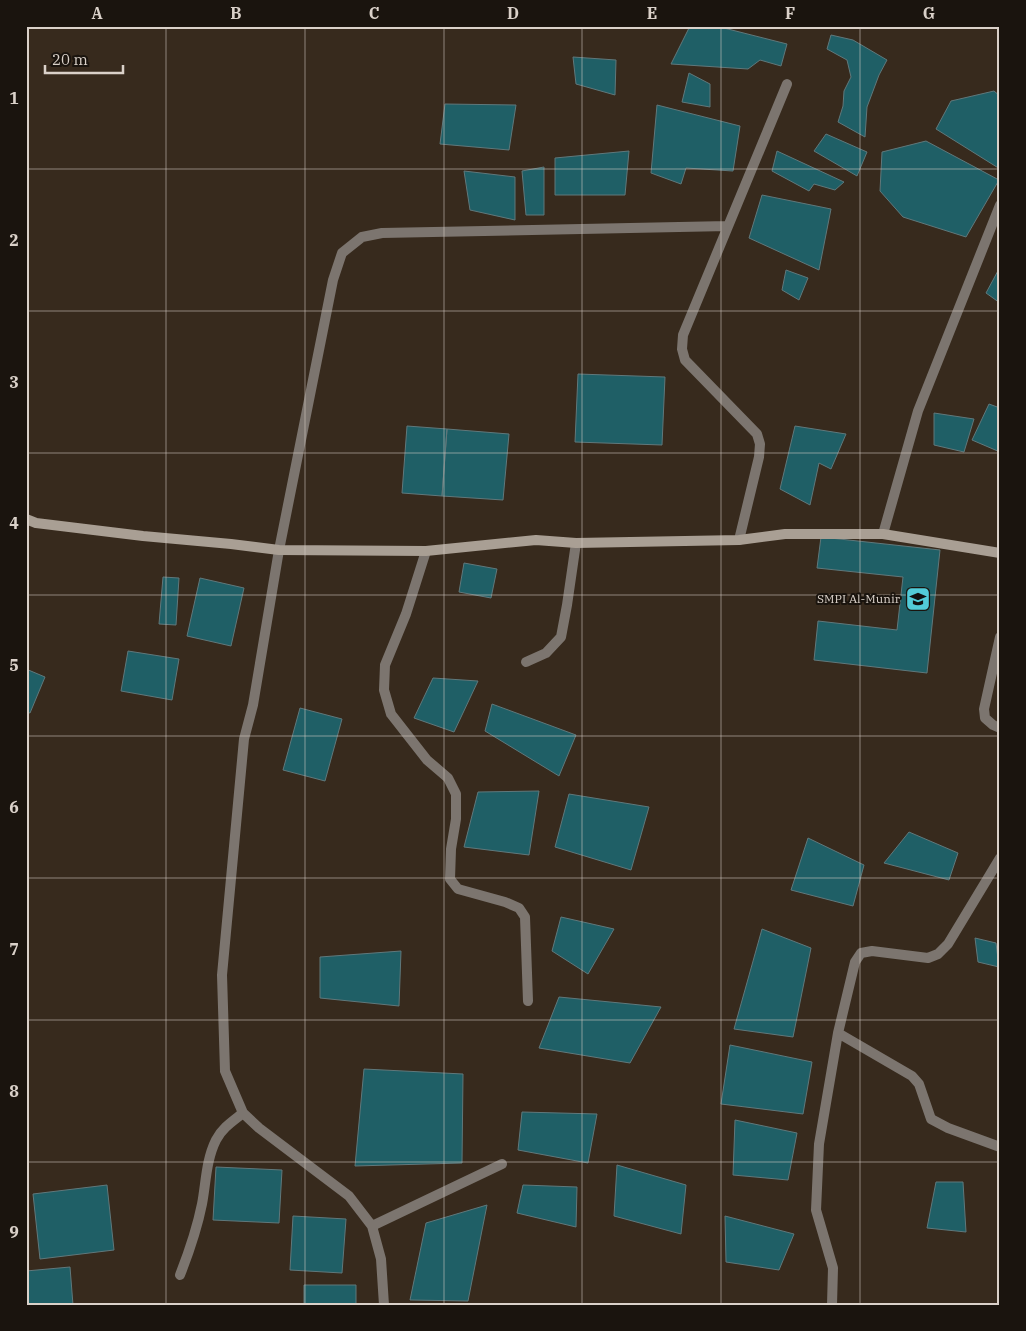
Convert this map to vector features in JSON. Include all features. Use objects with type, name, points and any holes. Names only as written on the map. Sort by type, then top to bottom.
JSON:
[{"type":"street","points":[[739,540],[759,457],[760,444],[757,434],[685,360],[682,348],[683,335],[787,84]]},
{"type":"street","points":[[883,534],[918,411],[1000,205]]},
{"type":"street","points":[[384,1305],[381,1259],[372,1226],[349,1196],[243,1113],[225,1072],[222,975],[244,739],[253,705],[279,550],[333,280],[342,253],[362,237],[382,233],[728,226]]},
{"type":"street","points":[[26,519],[36,523],[114,533],[279,550],[426,551],[536,540],[576,543],[739,540],[785,534],[883,534],[1000,552]]},
{"type":"street","points":[[526,662],[546,654],[561,637],[568,605],[576,543]]},
{"type":"street","points":[[426,551],[406,614],[385,665],[384,690],[391,714],[427,760],[448,778],[456,794],[456,819],[451,849],[450,879],[458,889],[505,902],[519,908],[525,917],[528,1001]]},
{"type":"street","points":[[1000,637],[984,708],[984,718],[1000,728]]},
{"type":"street","points":[[832,1305],[833,1268],[816,1210],[819,1144],[838,1033],[855,962],[861,953],[872,951],[928,958],[938,954],[948,944],[1000,858]]},
{"type":"street","points":[[838,1033],[912,1076],[919,1084],[931,1119],[948,1128],[1000,1147]]},
{"type":"street","points":[[180,1275],[191,1249],[197,1228],[208,1161],[216,1139],[227,1126],[243,1113]]},
{"type":"street","points":[[372,1226],[502,1164]]},
{"type":"building","points":[[690,26],[716,26],[787,44],[781,66],[760,60],[748,69],[671,64]]},
{"type":"building","points":[[831,35],[853,40],[887,60],[867,107],[865,137],[838,122],[843,106],[844,91],[851,77],[847,60],[827,49]]},
{"type":"building","points":[[573,57],[616,60],[615,95],[576,84]]},
{"type":"building","points":[[689,73],[710,84],[710,107],[682,102]]},
{"type":"building","points":[[994,91],[1000,96],[1000,169],[936,129],[951,101]]},
{"type":"building","points":[[445,104],[516,105],[509,150],[440,144]]},
{"type":"building","points":[[657,105],[740,126],[733,171],[686,168],[681,184],[651,173]]},
{"type":"building","points":[[826,134],[867,152],[857,176],[814,151]]},
{"type":"building","points":[[926,141],[999,180],[966,237],[903,217],[880,191],[882,152]]},
{"type":"building","points":[[629,151],[625,195],[555,195],[555,158]]},
{"type":"building","points":[[777,151],[844,182],[835,190],[814,184],[809,191],[772,171]]},
{"type":"building","points":[[544,167],[544,215],[526,215],[522,171]]},
{"type":"building","points":[[464,171],[515,177],[515,220],[470,210]]},
{"type":"building","points":[[762,195],[831,209],[819,270],[749,238]]},
{"type":"building","points":[[1000,267],[1000,303],[986,293]]},
{"type":"building","points":[[786,270],[808,278],[799,300],[782,290]]},
{"type":"building","points":[[578,374],[665,377],[662,445],[575,442]]},
{"type":"building","points":[[989,404],[1000,408],[1000,452],[972,440]]},
{"type":"building","points":[[934,413],[974,419],[964,452],[934,445]]},
{"type":"building","points":[[407,426],[447,429],[442,496],[402,493]]},
{"type":"building","points":[[795,426],[846,434],[831,469],[819,463],[810,505],[780,489]]},
{"type":"building","points":[[447,429],[509,434],[503,500],[442,496]]},
{"type":"building","name":"SMPI Al-Munir","points":[[821,537],[940,550],[927,673],[814,660],[818,621],[897,630],[903,577],[817,568]]},
{"type":"building","points":[[464,563],[497,569],[491,598],[459,592]]},
{"type":"building","points":[[163,577],[179,578],[176,625],[159,624]]},
{"type":"building","points":[[200,578],[244,588],[231,646],[187,636]]},
{"type":"building","points":[[128,651],[179,659],[172,700],[121,691]]},
{"type":"building","points":[[26,669],[45,677],[30,713],[26,712]]},
{"type":"building","points":[[433,678],[478,681],[454,732],[414,718]]},
{"type":"building","points":[[492,704],[576,735],[559,776],[485,731]]},
{"type":"building","points":[[300,708],[342,719],[325,781],[283,770]]},
{"type":"building","points":[[539,791],[529,855],[464,847],[478,792]]},
{"type":"building","points":[[569,794],[649,807],[631,870],[555,847]]},
{"type":"building","points":[[909,832],[958,853],[949,880],[884,863]]},
{"type":"building","points":[[808,838],[864,865],[853,906],[791,890]]},
{"type":"building","points":[[561,917],[614,929],[588,974],[552,951]]},
{"type":"building","points":[[762,929],[811,948],[793,1037],[734,1029]]},
{"type":"building","points":[[975,938],[996,943],[999,967],[978,962]]},
{"type":"building","points":[[401,951],[399,1006],[320,998],[320,957]]},
{"type":"building","points":[[559,997],[661,1007],[630,1063],[539,1048]]},
{"type":"building","points":[[730,1045],[812,1062],[803,1114],[721,1104]]},
{"type":"building","points":[[364,1069],[463,1074],[462,1163],[355,1166]]},
{"type":"building","points":[[522,1112],[597,1114],[588,1163],[518,1150]]},
{"type":"building","points":[[735,1120],[797,1133],[788,1180],[733,1175]]},
{"type":"building","points":[[617,1165],[686,1185],[681,1234],[614,1216]]},
{"type":"building","points":[[216,1167],[282,1170],[279,1223],[213,1220]]},
{"type":"building","points":[[936,1182],[963,1182],[966,1232],[927,1228]]},
{"type":"building","points":[[107,1185],[114,1250],[40,1259],[33,1194]]},
{"type":"building","points":[[523,1185],[577,1187],[576,1227],[517,1213]]},
{"type":"building","points":[[487,1205],[468,1301],[410,1300],[426,1223]]},
{"type":"building","points":[[293,1216],[346,1219],[342,1273],[290,1270]]},
{"type":"building","points":[[725,1216],[794,1234],[779,1270],[726,1262]]},
{"type":"building","points":[[70,1267],[73,1305],[26,1305],[26,1271]]},
{"type":"building","points":[[304,1285],[356,1285],[356,1305],[304,1305]]},
{"type":"place","name":"SMPI Al-Munir","points":[[918,599]]}]
